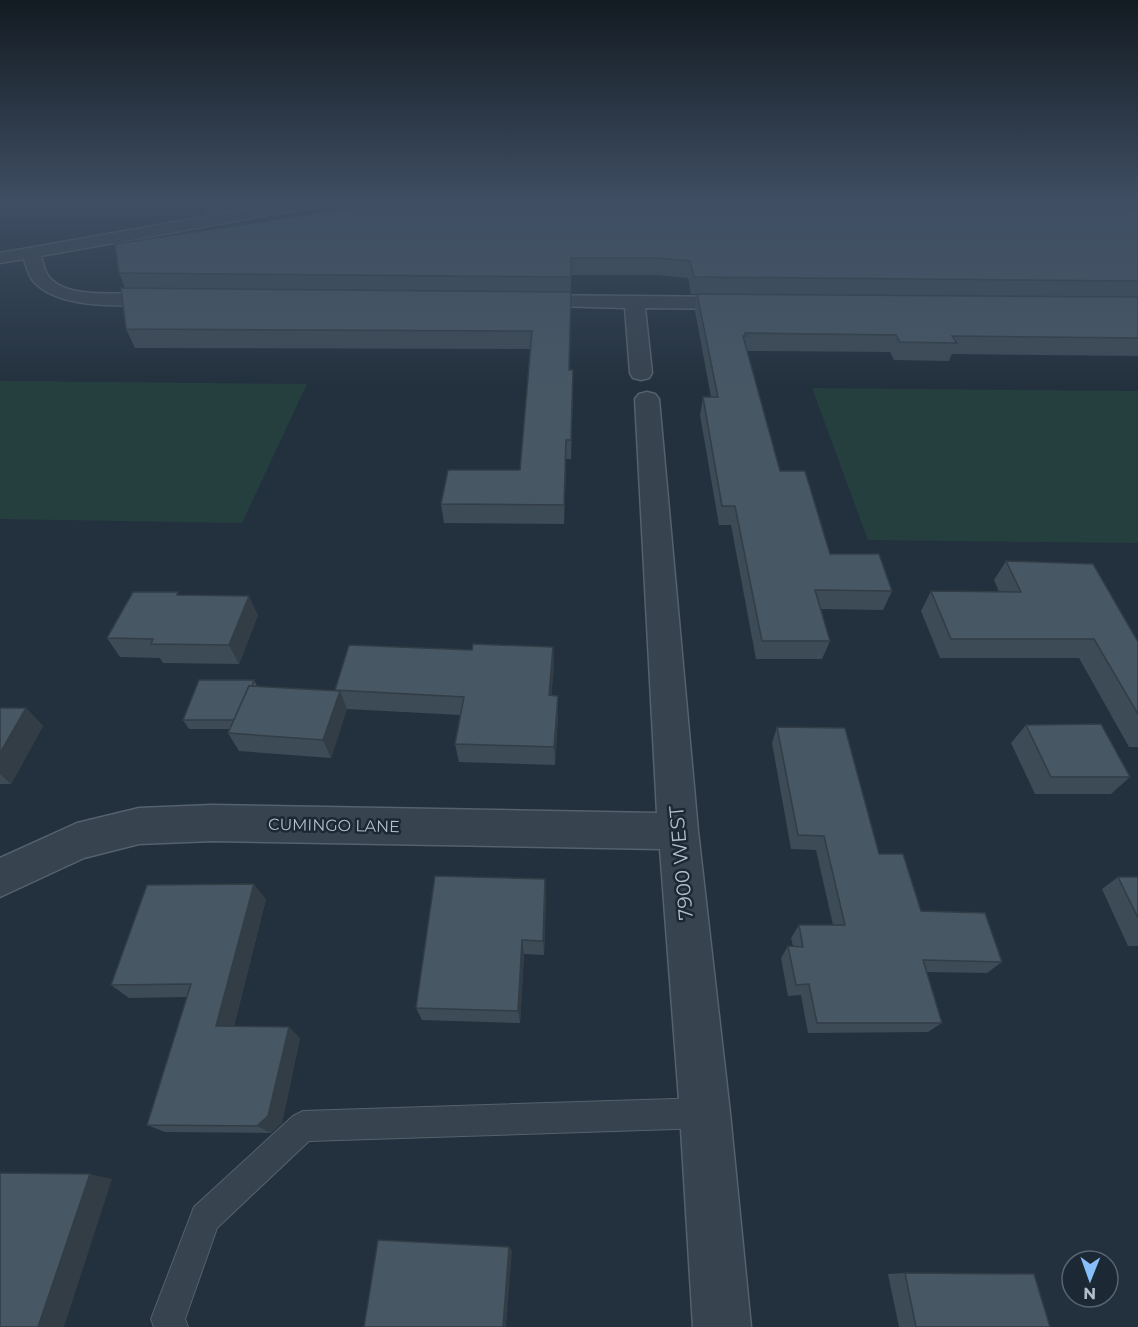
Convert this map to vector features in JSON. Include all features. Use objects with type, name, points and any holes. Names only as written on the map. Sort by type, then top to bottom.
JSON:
[{"type":"street","points":[[35,264],[40,278],[56,290],[80,296],[184,300]]},
{"type":"street","points":[[504,301],[754,303]]},
{"type":"street","name":"7900 WEST","points":[[634,302],[644,386],[678,831],[705,1113],[722,1327]]},
{"type":"street","name":"CUMINGO LANE","points":[[0,878],[77,841],[139,826],[212,823],[678,831]]},
{"type":"lane","points":[[171,1327],[168,1319],[205,1218],[303,1126],[705,1113]]},
{"type":"green space","points":[[0,381],[307,384],[242,523],[0,519]]},
{"type":"green space","points":[[812,388],[1138,391],[1138,543],[868,540]]},
{"type":"building","points":[[118,264],[571,264],[571,277],[119,273]]},
{"type":"building","points":[[691,264],[1138,264],[1138,281],[694,277]]},
{"type":"building","points":[[121,288],[571,292],[569,370],[573,370],[571,440],[566,440],[564,505],[441,504],[448,470],[520,470],[532,331],[126,329]]},
{"type":"building","points":[[697,294],[1138,297],[1138,338],[952,336],[957,343],[900,342],[896,335],[745,333],[746,336],[743,336],[780,471],[805,471],[830,554],[879,554],[892,591],[815,590],[830,641],[762,641],[735,506],[722,506],[703,397],[718,397]]},
{"type":"building","points":[[1006,561],[1093,564],[1138,642],[1138,714],[1094,639],[951,639],[931,591],[1021,592]]},
{"type":"building","points":[[133,592],[249,596],[229,645],[151,644],[153,639],[107,638]]},
{"type":"building","points":[[473,644],[553,647],[549,695],[558,696],[554,747],[455,744],[464,697],[335,690],[349,645],[472,650]]},
{"type":"building","points":[[199,680],[254,680],[234,720],[183,720]]},
{"type":"building","points":[[249,686],[340,691],[323,740],[228,733]]},
{"type":"building","points":[[0,708],[26,708],[0,753]]},
{"type":"building","points":[[1101,724],[1130,777],[1051,777],[1026,725]]},
{"type":"building","points":[[777,727],[845,728],[879,854],[903,854],[921,911],[985,913],[1002,962],[923,960],[942,1023],[817,1023],[809,984],[796,985],[788,946],[803,947],[799,925],[845,925],[824,836],[798,835]]},
{"type":"building","points":[[435,876],[545,879],[543,941],[522,940],[518,1011],[416,1008]]},
{"type":"building","points":[[1118,877],[1138,877],[1138,918]]},
{"type":"building","points":[[254,884],[216,1026],[289,1027],[268,1116],[257,1126],[147,1125],[191,984],[111,985],[147,885]]},
{"type":"building","points":[[0,1173],[90,1174],[38,1327],[0,1327]]},
{"type":"building","points":[[378,1240],[509,1247],[503,1327],[364,1327]]},
{"type":"building","points":[[905,1273],[1034,1274],[1050,1327],[916,1327]]}]
